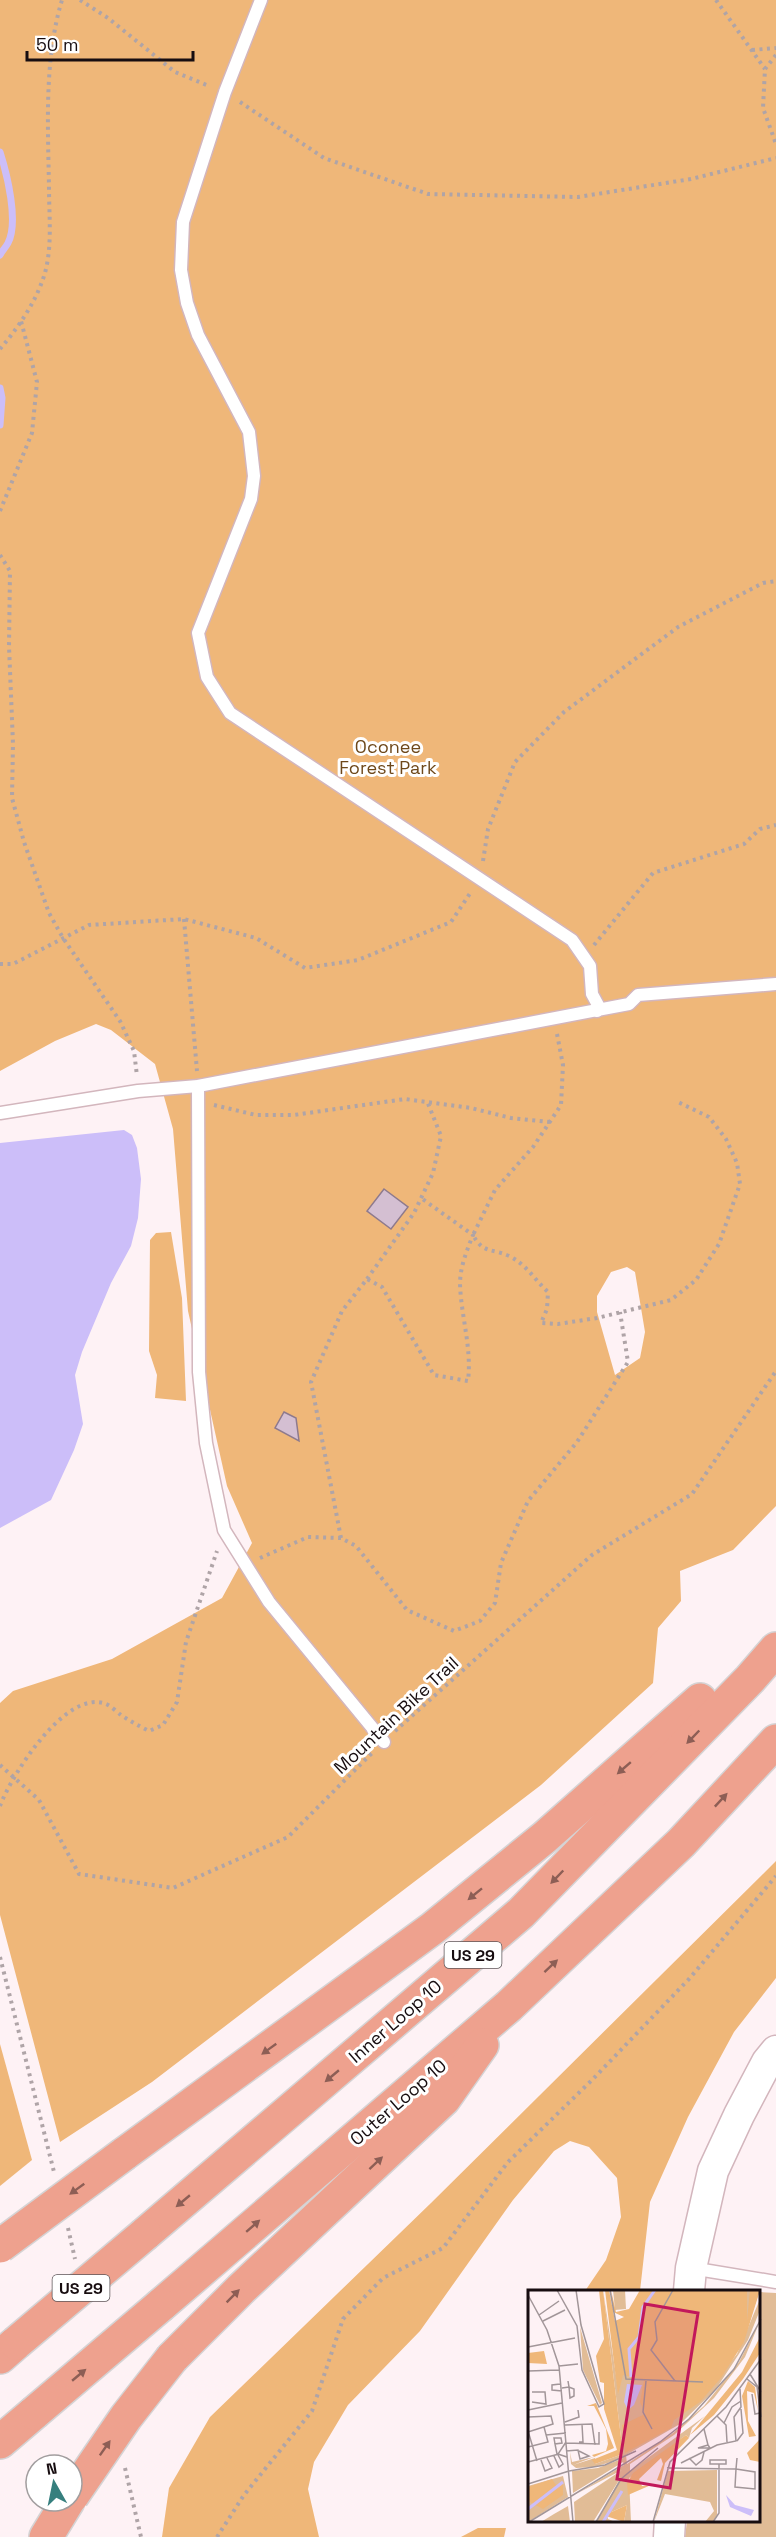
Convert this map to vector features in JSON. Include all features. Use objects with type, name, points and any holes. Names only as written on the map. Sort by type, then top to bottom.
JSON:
[{"type":"highway","points":[[0,2246],[433,1928],[545,1837],[660,1737],[776,1629]]},
{"type":"highway","name":"Inner Loop 10","points":[[8,2350],[521,1913],[750,1679],[776,1649]]},
{"type":"highway","name":"Outer Loop 10","points":[[0,2442],[508,2006],[681,1843],[776,1741]]},
{"type":"highway","points":[[84,2479],[126,2417],[172,2358],[241,2289],[444,2099],[508,2006]]},
{"type":"street","points":[[690,2280],[713,2171],[739,2115],[767,2062],[776,2051]]},
{"type":"street","points":[[669,2537],[670,2522]]},
{"type":"lane","points":[[261,0],[225,92],[183,222],[181,270],[187,303],[198,335],[249,432],[254,476],[251,499],[198,633],[207,677],[230,713],[572,940],[590,966],[592,994],[598,1005],[597,1011]]},
{"type":"lane","points":[[0,1113],[138,1091],[198,1086],[597,1011],[629,1004],[638,995],[776,984]]},
{"type":"lane","points":[[198,1086],[199,1372],[206,1443],[224,1530],[269,1602],[384,1742]]},
{"type":"lane","points":[[690,2280],[776,2282]]},
{"type":"path","points":[[0,350],[34,301],[44,277],[50,240],[50,86],[55,23],[62,0]]},
{"type":"path","points":[[80,0],[108,18],[175,72],[225,92],[324,158],[428,194],[578,197],[691,179],[776,158]]},
{"type":"path","points":[[716,0],[765,69]]},
{"type":"path","points":[[751,50],[776,48]]},
{"type":"path","points":[[776,55],[765,69],[763,108],[776,144]]},
{"type":"path","points":[[0,511],[32,433],[38,382],[21,321]]},
{"type":"path","points":[[0,555],[10,571],[12,798],[24,842],[49,913],[63,938],[120,1022],[134,1051],[138,1091]]},
{"type":"path","points":[[584,957],[653,873],[744,844],[760,829],[776,825]]},
{"type":"path","points":[[184,919],[198,1086],[207,1101],[223,1108],[256,1115],[294,1115],[405,1099],[471,1107],[511,1118],[550,1122]]},
{"type":"path","points":[[367,1279],[382,1287],[434,1375],[468,1381],[470,1365],[460,1282],[465,1252],[495,1190],[533,1147],[561,1105],[564,1080],[560,1053]]},
{"type":"path","points":[[341,1538],[310,1382],[342,1311],[414,1213],[433,1173],[441,1136],[427,1101]]},
{"type":"path","points":[[421,1198],[473,1235],[479,1245],[493,1252],[506,1254],[522,1263],[548,1292],[547,1309],[542,1323],[558,1324],[671,1300],[696,1280],[719,1244],[740,1184],[737,1162],[726,1139],[709,1117],[678,1102]]},
{"type":"path","points":[[246,1565],[308,1537],[341,1538],[356,1546],[407,1610],[454,1631],[480,1621],[495,1603],[501,1563],[528,1501],[577,1442],[628,1362],[620,1312]]},
{"type":"path","name":"Mountain Bike Trail","points":[[0,1765],[39,1800],[80,1874],[173,1888],[288,1837],[384,1742],[592,1555],[692,1494],[776,1371]]},
{"type":"path","points":[[0,1806],[13,1777],[28,1754],[69,1712],[90,1704],[106,1703],[149,1731],[163,1725],[177,1702],[186,1642],[224,1530]]},
{"type":"path","points":[[217,2537],[244,2496],[312,2411],[343,2319],[383,2278],[443,2248],[508,2162],[689,1979],[776,1876]]},
{"type":"path","points":[[0,1957],[55,2174]]},
{"type":"path","points":[[66,2220],[77,2266]]},
{"type":"path","points":[[123,2459],[141,2537]]},
{"type":"shaded area","points":[[124,1130],[132,1135],[137,1148],[141,1179],[138,1218],[131,1246],[111,1283],[82,1352],[75,1375],[83,1424],[51,1500],[0,1528],[0,1143]]},
{"type":"shaded area","points":[[761,2292],[776,2293],[776,2537],[685,2537],[687,2522],[761,2522]]},
{"type":"green space","name":"Oconee Forest Park","points":[[0,0],[776,0],[776,1506],[733,1550],[680,1571],[681,1601],[658,1628],[653,1683],[541,1785],[152,2082],[60,2142],[0,1915],[0,1703],[13,1691],[112,1659],[222,1598],[252,1543],[227,1486],[188,1311],[173,1129],[155,1064],[111,1030],[96,1024],[55,1041],[0,1071]],"holes":[[[627,1267],[635,1272],[645,1332],[640,1358],[615,1375],[597,1312],[597,1296],[611,1272]]]},
{"type":"green space","points":[[171,1232],[182,1298],[186,1401],[155,1398],[157,1375],[149,1351],[150,1240],[156,1233]]},
{"type":"green space","points":[[776,1861],[776,1978],[734,2032],[688,2117],[650,2202],[640,2290],[586,2290],[606,2260],[621,2217],[617,2178],[589,2147],[570,2141],[554,2151],[513,2200],[420,2331],[348,2405],[314,2462],[308,2489],[319,2537],[162,2537],[169,2488],[210,2417],[431,2203]]},
{"type":"green space","points":[[0,2044],[32,2160],[0,2186]]},
{"type":"green space","points":[[478,2528],[506,2528],[504,2537],[461,2537]]},
{"type":"building","points":[[384,1189],[408,1207],[391,1229],[367,1211]]},
{"type":"building","points":[[284,1412],[296,1418],[299,1441],[275,1428]]},
{"type":"waterway","points":[[0,152],[9,185],[12,211],[11,234],[0,255]]},
{"type":"waterway","points":[[0,388],[2,398],[0,425]]}]
